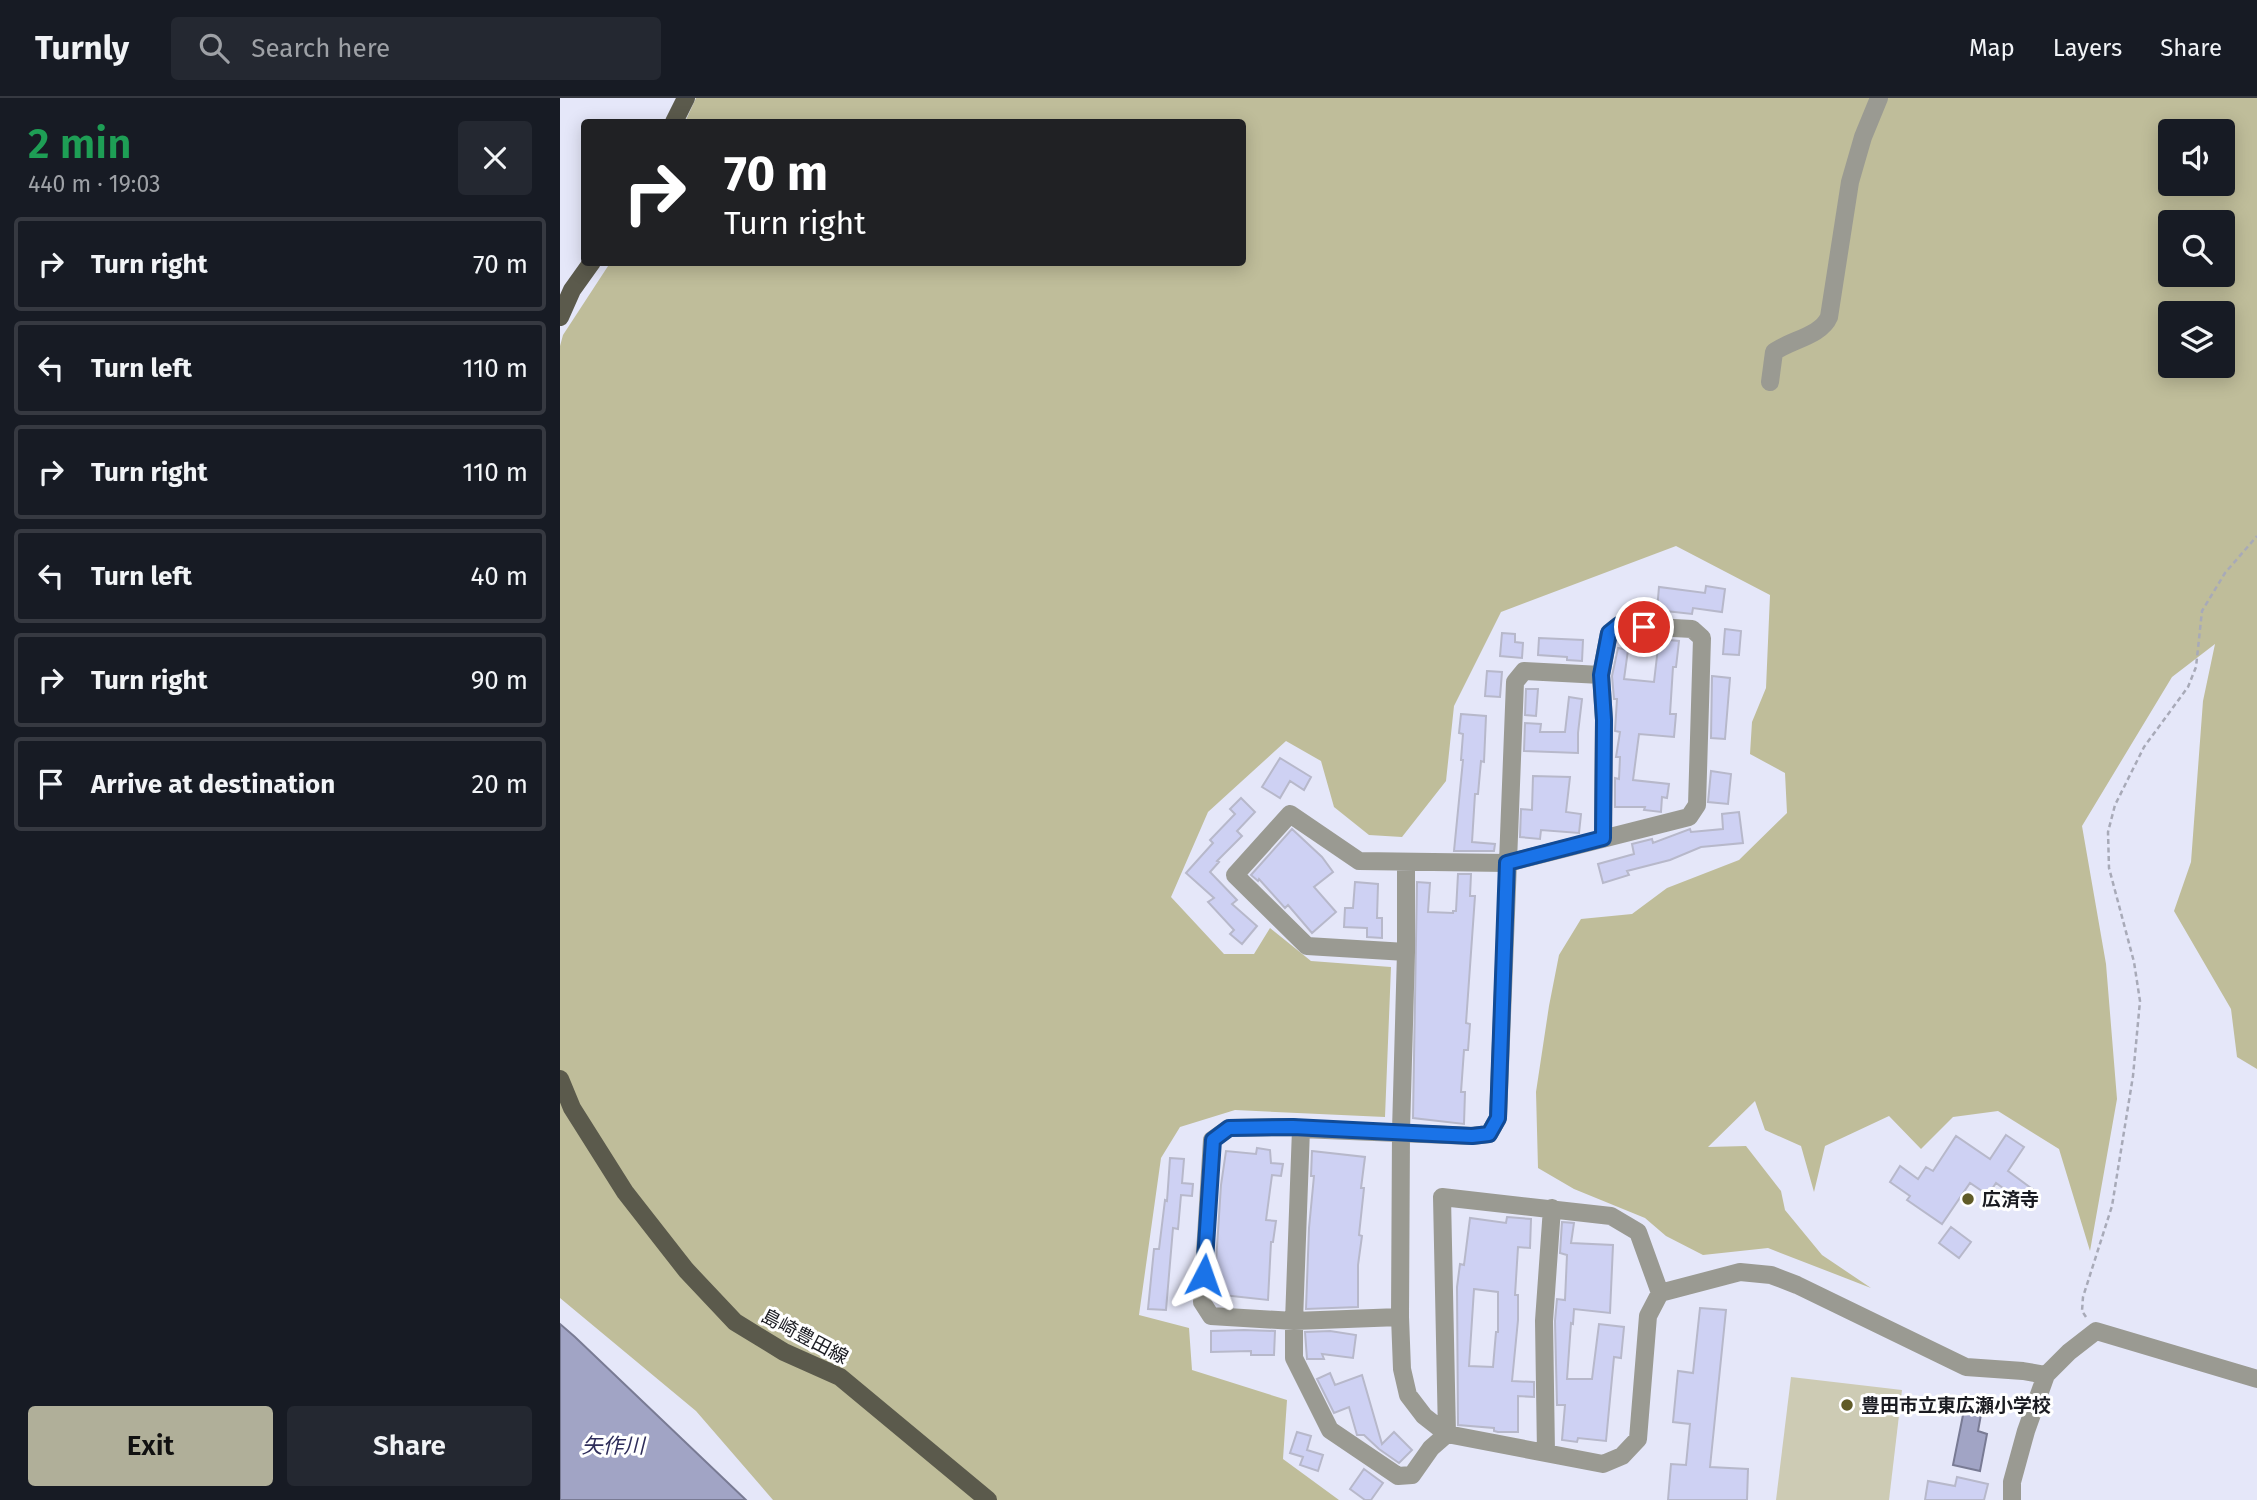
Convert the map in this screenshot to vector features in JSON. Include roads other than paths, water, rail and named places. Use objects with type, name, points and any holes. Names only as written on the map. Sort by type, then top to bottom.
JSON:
[{"type":"main road","points":[[675,119],[685,98]]},
{"type":"main road","points":[[560,317],[572,290],[589,266]]},
{"type":"main road","name":"島崎豊田線","points":[[560,1079],[572,1108],[625,1192],[686,1270],[735,1322],[784,1352],[839,1377],[988,1500]]},
{"type":"street","points":[[1770,382],[1774,352],[1818,330],[1829,317],[1850,182],[1863,137],[1879,98]]},
{"type":"street","points":[[1406,952],[1307,946],[1235,875],[1290,814],[1359,861],[1507,863],[1689,817],[1697,805],[1702,638],[1692,629],[1619,625],[1609,633],[1601,675],[1604,720],[1603,838]]},
{"type":"street","points":[[1400,1317],[1294,1321],[1211,1316],[1202,1302],[1213,1140],[1229,1128],[1293,1127],[1472,1136],[1489,1134],[1498,1118],[1515,682],[1524,671],[1601,675]]},
{"type":"street","points":[[1406,862],[1400,1317],[1402,1369],[1408,1395],[1424,1416],[1447,1434],[1603,1464],[1622,1456],[1638,1439],[1648,1316],[1660,1293],[1638,1232],[1611,1216],[1442,1197],[1447,1434]]},
{"type":"street","points":[[1301,1129],[1294,1358],[1330,1430],[1398,1476],[1412,1475],[1431,1448],[1447,1434]]},
{"type":"street","points":[[1546,1453],[1544,1321],[1552,1208]]},
{"type":"street","points":[[1660,1293],[1740,1272],[1771,1275],[1966,1367],[2023,1371],[2046,1376]]},
{"type":"street","points":[[2012,1500],[2012,1482],[2026,1431],[2046,1376],[2069,1352],[2096,1331],[2257,1379]]},
{"type":"water","name":"矢作川","points":[[560,1324],[575,1337],[746,1500],[560,1500]]},
{"type":"water","points":[[1965,1405],[1982,1409],[1978,1431],[1987,1434],[1980,1471],[1953,1465]]},
{"type":"place","name":"広済寺","points":[[1968,1199]]},
{"type":"place","name":"豊田市立東広瀬小学校","points":[[1847,1405]]}]
